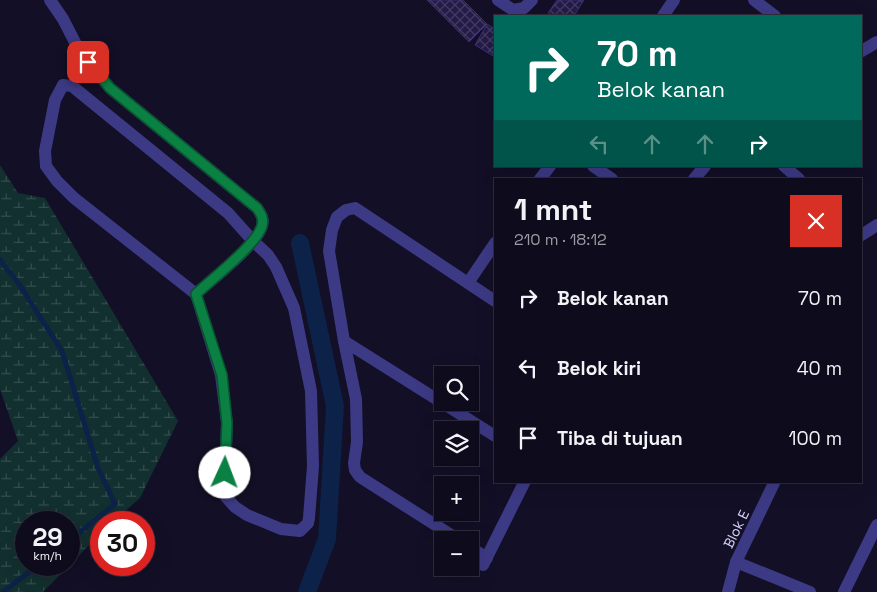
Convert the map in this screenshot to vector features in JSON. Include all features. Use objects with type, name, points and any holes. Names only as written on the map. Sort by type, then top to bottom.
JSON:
[{"type":"street","points":[[50,0],[63,19],[81,54],[110,88],[257,208],[263,217],[262,227],[253,241],[196,294]]},
{"type":"street","points":[[498,0],[513,10],[524,8],[532,0]]},
{"type":"street","points":[[664,15],[674,0]]},
{"type":"street","points":[[754,0],[774,15]]},
{"type":"street","points":[[862,51],[877,42]]},
{"type":"street","points":[[63,85],[72,86],[228,213],[268,255],[276,267],[294,308],[311,391],[312,466],[309,518],[308,523],[300,530],[282,529],[247,515],[235,507],[226,497],[227,423],[222,375],[196,294],[74,198],[57,181],[46,166],[45,151],[55,100],[63,85]]},
{"type":"street","points":[[541,178],[549,167]]},
{"type":"street","points":[[594,167],[611,178]]},
{"type":"street","points":[[695,178],[704,167]]},
{"type":"street","points":[[785,167],[798,178]]},
{"type":"street","points":[[445,531],[360,477],[354,470],[357,442],[356,398],[344,341],[329,251],[338,217],[346,210],[356,208],[494,300]]},
{"type":"street","points":[[862,235],[877,224]]},
{"type":"street","points":[[468,282],[494,244]]},
{"type":"street","points":[[344,341],[494,435]]},
{"type":"street","points":[[479,555],[485,561],[524,483]]},
{"type":"street","name":"Blok E","points":[[728,592],[736,562],[774,483]]},
{"type":"street","points":[[844,592],[877,525]]},
{"type":"street","points":[[736,562],[810,592]]},
{"type":"green space","points":[[0,165],[18,193],[45,198],[178,421],[140,498],[125,511],[90,511],[90,544],[80,554],[80,511],[15,511],[15,576],[59,576],[43,592],[0,592],[0,459],[18,441],[0,389]]},
{"type":"building","points":[[427,0],[463,0],[487,24],[469,42]]},
{"type":"building","points":[[557,0],[584,0],[575,15],[551,15],[548,13]]},
{"type":"building","points":[[487,24],[494,28],[494,56],[475,45]]},
{"type":"waterway","points":[[300,243],[335,406],[327,539],[307,592]]},
{"type":"waterway","points":[[0,260],[19,284],[62,351],[98,468],[115,504],[80,532]]},
{"type":"waterway","points":[[3,592],[24,576]]},
{"type":"route","points":[[88,62],[110,88],[257,208],[263,217],[262,227],[253,241],[196,294],[222,375],[227,423],[225,473]]}]
